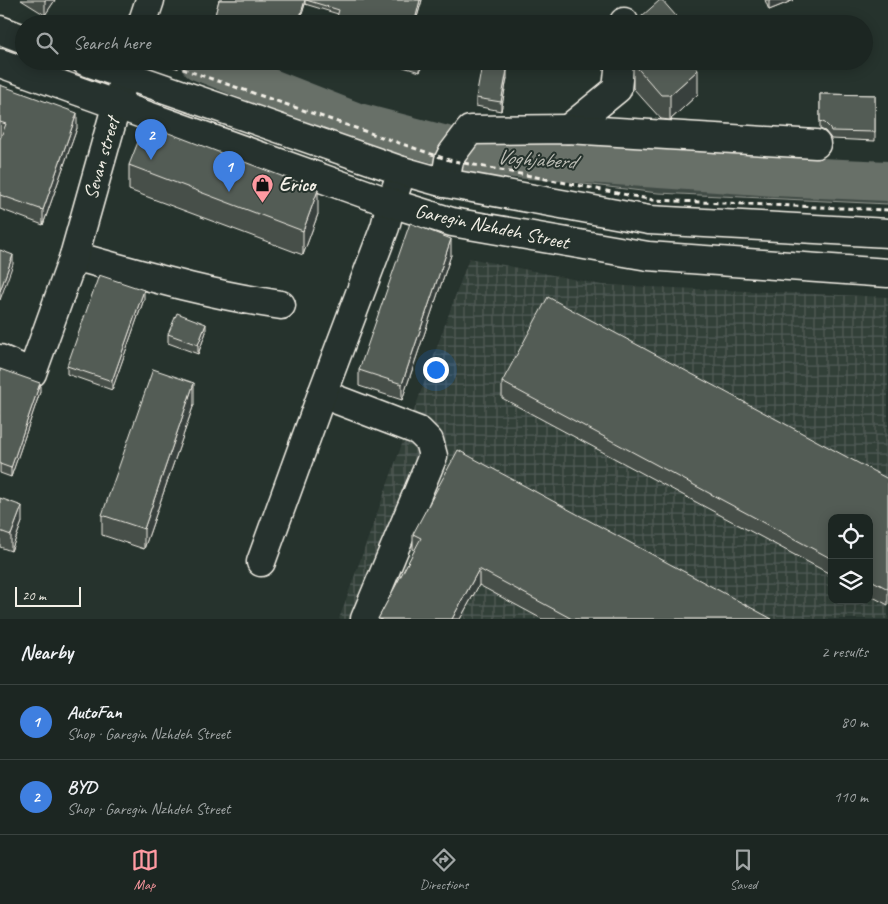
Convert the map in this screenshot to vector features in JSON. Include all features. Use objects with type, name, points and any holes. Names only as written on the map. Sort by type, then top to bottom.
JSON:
[{"type":"main road","points":[[145,15],[150,0]]},
{"type":"main road","points":[[0,30],[15,36]]},
{"type":"main road","name":"Garegin Nzhdeh Street","points":[[0,63],[15,68]]},
{"type":"main road","name":"Garegin Nzhdeh Street","points":[[19,70],[391,203],[452,222],[648,256],[888,274]]},
{"type":"main road","name":"Sevan street","points":[[0,359],[32,373],[74,256],[126,70]]},
{"type":"main road","name":"Garegin Nzhdeh Street","points":[[132,70],[402,171],[449,166],[649,220],[888,233]]},
{"type":"main road","points":[[568,129],[617,89],[619,70]]},
{"type":"main road","points":[[449,166],[470,130],[568,129],[816,144]]},
{"type":"main road","points":[[261,562],[385,227],[402,171]]},
{"type":"main road","points":[[74,256],[174,284],[244,300],[281,305]]},
{"type":"main road","points":[[322,394],[419,431],[429,441],[433,456],[365,619]]},
{"type":"path","points":[[185,70],[449,166],[653,200],[888,210]]},
{"type":"shaded area","points":[[553,136],[625,155],[667,160],[699,158],[742,161],[765,160],[805,168],[888,174],[888,204],[658,193],[584,184],[497,164],[503,150],[515,137]]},
{"type":"shaded area","points":[[469,258],[602,285],[888,297],[888,619],[339,619]]},
{"type":"building","points":[[219,0],[305,0],[301,15],[215,15]]},
{"type":"building","points":[[306,0],[420,0],[416,15],[338,15],[339,10]]},
{"type":"building","points":[[662,0],[675,15],[643,15]]},
{"type":"building","points":[[481,70],[507,70],[501,102],[476,98]]},
{"type":"building","points":[[639,70],[698,70],[670,95],[661,95]]},
{"type":"building","points":[[0,85],[77,113],[43,210],[0,195],[0,139],[6,124],[0,122]]},
{"type":"building","points":[[820,94],[875,95],[875,132],[831,131],[825,123],[820,121]]},
{"type":"building","points":[[145,124],[318,190],[303,231],[129,165]]},
{"type":"building","points":[[410,223],[451,239],[402,384],[359,370]]},
{"type":"building","points":[[0,250],[13,255],[0,291]]},
{"type":"building","points":[[99,275],[144,290],[112,381],[67,366]]},
{"type":"building","points":[[548,297],[888,479],[888,589],[873,581],[873,514],[828,514],[828,557],[502,382]]},
{"type":"building","points":[[177,313],[206,324],[198,345],[168,334]]},
{"type":"building","points":[[0,369],[40,383],[11,468],[0,464]]},
{"type":"building","points":[[153,369],[194,383],[144,529],[102,515]]},
{"type":"building","points":[[458,450],[772,619],[572,619],[479,569],[452,619],[378,619],[421,538],[413,534]]},
{"type":"building","points":[[0,498],[22,506],[11,535],[0,531]]},
{"type":"waterway","name":"Voghjaberd","points":[[223,70],[355,122],[485,156],[774,176],[888,181]]},
{"type":"place","name":"BYD","points":[[151,160]]},
{"type":"place","name":"AutoFan","points":[[229,192]]},
{"type":"place","name":"Erico","points":[[263,203]]}]
